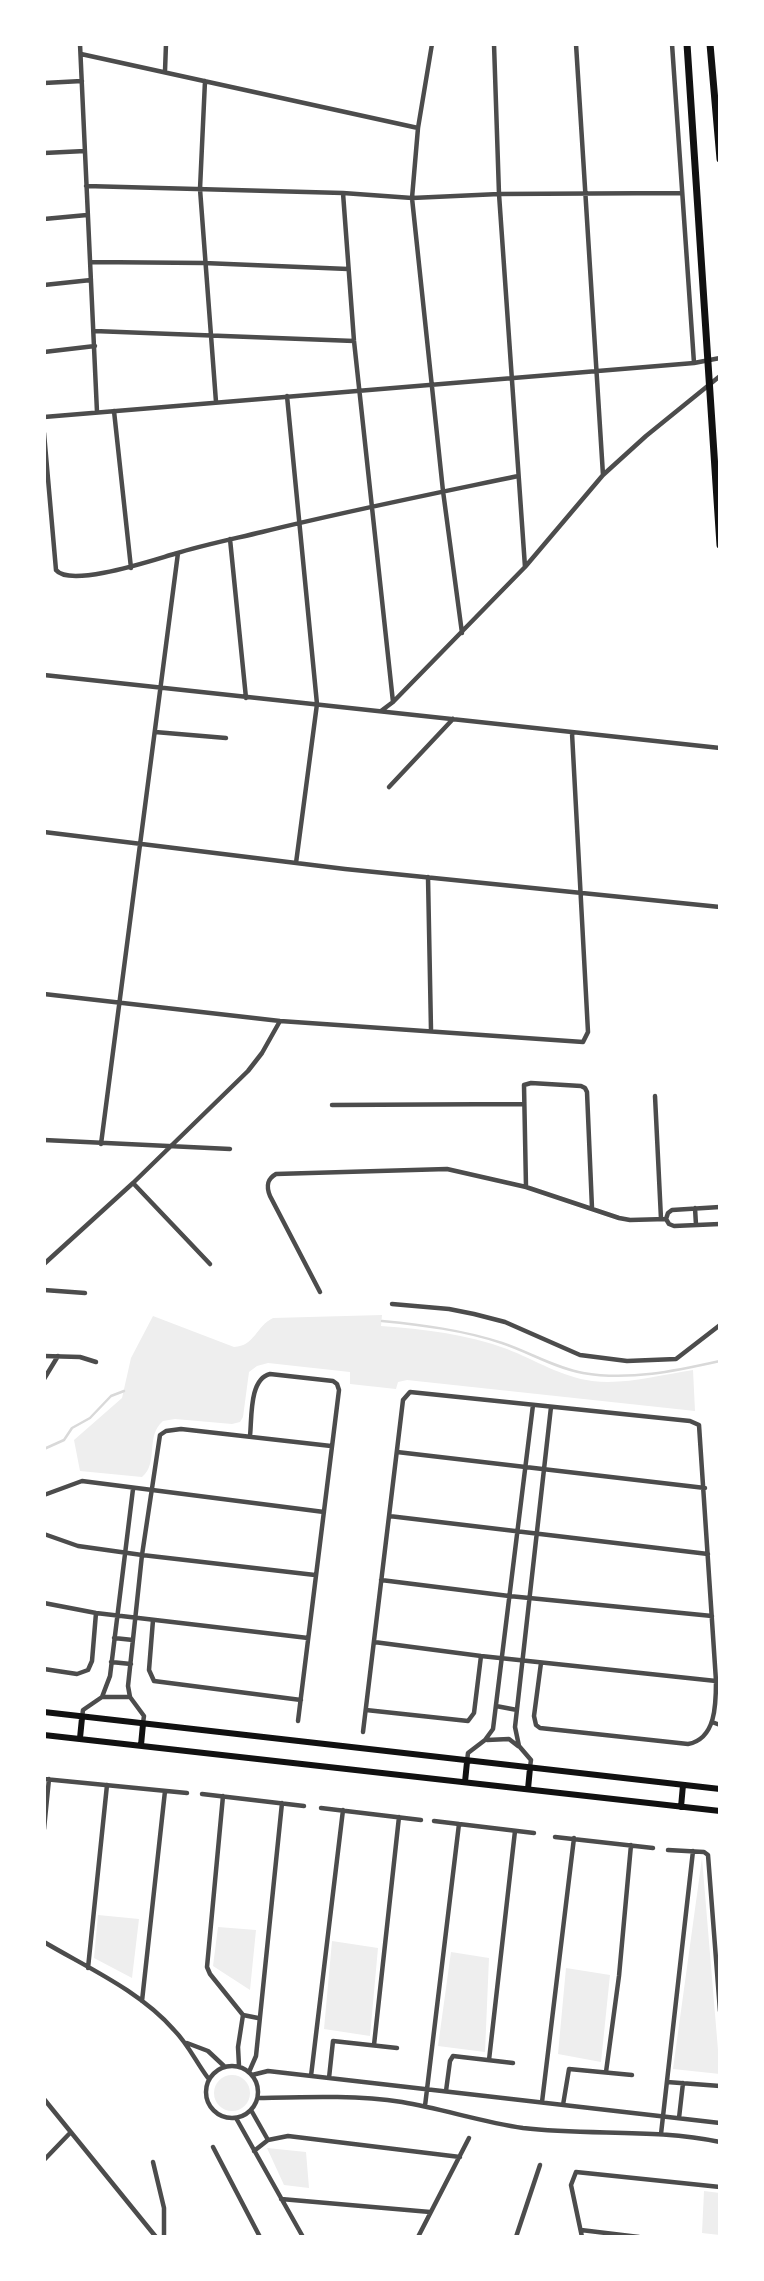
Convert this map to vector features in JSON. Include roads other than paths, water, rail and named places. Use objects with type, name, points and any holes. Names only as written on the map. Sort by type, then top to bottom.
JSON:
[{"type":"main road","points":[[687,44],[720,545]]},
{"type":"main road","points":[[710,44],[720,159]]},
{"type":"main road","points":[[44,1712],[720,1789]]},
{"type":"main road","points":[[80,1738],[82,1718]]},
{"type":"main road","points":[[141,1745],[143,1724]]},
{"type":"main road","points":[[44,1735],[720,1811]]},
{"type":"main road","points":[[465,1782],[467,1762]]},
{"type":"main road","points":[[528,1789],[530,1768]]},
{"type":"main road","points":[[681,1807],[683,1785]]},
{"type":"street","points":[[80,44],[97,412]]},
{"type":"street","points":[[165,71],[166,44]]},
{"type":"street","points":[[432,44],[418,128],[412,198],[443,491],[462,633]]},
{"type":"street","points":[[494,44],[499,194],[525,567]]},
{"type":"street","points":[[576,44],[603,475]]},
{"type":"street","points":[[672,44],[694,363]]},
{"type":"street","points":[[80,54],[418,128]]},
{"type":"street","points":[[44,83],[82,81]]},
{"type":"street","points":[[205,81],[200,189],[216,402]]},
{"type":"street","points":[[44,153],[85,151]]},
{"type":"street","points":[[86,186],[343,193],[412,198],[499,194],[681,193]]},
{"type":"street","points":[[343,193],[354,341],[393,702]]},
{"type":"street","points":[[44,219],[87,215]]},
{"type":"street","points":[[90,262],[348,269]]},
{"type":"street","points":[[44,285],[91,280]]},
{"type":"street","points":[[94,331],[354,341]]},
{"type":"street","points":[[44,352],[94,346]]},
{"type":"street","points":[[44,417],[694,363],[720,358]]},
{"type":"street","points":[[380,711],[393,702],[525,567],[603,475],[720,376]]},
{"type":"street","points":[[287,396],[317,704],[296,863]]},
{"type":"street","points":[[114,411],[131,568]]},
{"type":"street","points":[[44,433],[56,570],[60,575],[93,574],[131,568],[178,553],[300,522],[518,476]]},
{"type":"street","points":[[44,520],[52,520]]},
{"type":"street","points":[[230,539],[246,698]]},
{"type":"street","points":[[101,1144],[178,553]]},
{"type":"street","points":[[44,676],[720,748]]},
{"type":"street","points":[[389,786],[453,719]]},
{"type":"street","points":[[155,732],[226,738]]},
{"type":"street","points":[[44,993],[281,1021],[430,1030],[575,1043],[585,1041],[588,1032],[572,733]]},
{"type":"street","points":[[44,832],[296,863],[720,907]]},
{"type":"street","points":[[428,877],[430,1030]]},
{"type":"street","points":[[44,1264],[133,1183],[248,1071],[281,1021]]},
{"type":"street","points":[[526,1187],[524,1085],[531,1083],[581,1086],[587,1092],[592,1208]]},
{"type":"street","points":[[655,1096],[663,1219]]},
{"type":"street","points":[[332,1105],[523,1104]]},
{"type":"street","points":[[44,1140],[230,1149]]},
{"type":"street","points":[[320,1292],[270,1196],[268,1183],[276,1174],[439,1168],[526,1187],[630,1220],[663,1219],[674,1226],[720,1224]]},
{"type":"street","points":[[133,1183],[210,1264]]},
{"type":"street","points":[[663,1219],[672,1210],[720,1207]]},
{"type":"street","points":[[695,1208],[696,1225]]},
{"type":"street","points":[[44,1290],[85,1293]]},
{"type":"street","points":[[391,1304],[474,1314],[505,1322],[580,1355],[627,1361],[676,1359],[720,1325]]},
{"type":"street","points":[[44,1356],[80,1357],[96,1362]]},
{"type":"street","points":[[44,1379],[58,1356]]},
{"type":"street","points":[[250,1436],[256,1386],[260,1379],[270,1374],[333,1381],[337,1384],[339,1390],[298,1721]]},
{"type":"street","points":[[363,1731],[403,1400],[408,1393],[696,1423],[701,1433],[716,1682],[716,1706],[712,1722],[698,1742],[688,1744],[540,1728],[536,1725],[534,1716],[541,1663]]},
{"type":"street","points":[[467,1762],[468,1753],[485,1740],[493,1729],[533,1405]]},
{"type":"street","points":[[519,1746],[515,1731],[521,1660],[551,1407]]},
{"type":"street","points":[[143,1724],[144,1716],[130,1697],[132,1640],[159,1438],[166,1431],[181,1429],[331,1446]]},
{"type":"street","points":[[397,1452],[705,1488]]},
{"type":"street","points":[[44,1495],[79,1481],[324,1512]]},
{"type":"street","points":[[102,1697],[108,1684],[133,1489]]},
{"type":"street","points":[[389,1516],[517,1533],[709,1553]]},
{"type":"street","points":[[44,1534],[78,1546],[124,1553],[315,1575]]},
{"type":"street","points":[[381,1580],[509,1597],[712,1616]]},
{"type":"street","points":[[44,1603],[96,1613],[308,1638]]},
{"type":"street","points":[[44,1669],[77,1674],[88,1670],[92,1661],[96,1613]]},
{"type":"street","points":[[153,1620],[149,1670],[154,1681],[300,1700]]},
{"type":"street","points":[[114,1638],[132,1640]]},
{"type":"street","points":[[374,1642],[716,1682]]},
{"type":"street","points":[[366,1710],[468,1721],[474,1713],[481,1656]]},
{"type":"street","points":[[111,1662],[131,1664]]},
{"type":"street","points":[[82,1718],[83,1710],[102,1697],[130,1697]]},
{"type":"street","points":[[496,1706],[517,1710]]},
{"type":"street","points":[[712,1722],[720,1725]]},
{"type":"street","points":[[485,1740],[509,1739],[531,1760],[530,1768]]},
{"type":"street","points":[[44,1829],[47,1779],[187,1793]]},
{"type":"street","points":[[88,1968],[107,1785]]},
{"type":"street","points":[[142,2001],[165,1791]]},
{"type":"street","points":[[202,1794],[304,1806]]},
{"type":"street","points":[[223,1796],[207,1967],[243,2015],[258,2018]]},
{"type":"street","points":[[251,2073],[255,2061],[282,1803]]},
{"type":"street","points":[[321,1808],[421,1819]]},
{"type":"street","points":[[311,2076],[343,1810]]},
{"type":"street","points":[[374,2046],[399,1817]]},
{"type":"street","points":[[435,1821],[534,1833]]},
{"type":"street","points":[[425,2106],[459,1824]]},
{"type":"street","points":[[489,2060],[515,1831]]},
{"type":"street","points":[[555,1837],[653,1847]]},
{"type":"street","points":[[542,2102],[574,1838]]},
{"type":"street","points":[[606,2072],[619,1976],[631,1845]]},
{"type":"street","points":[[668,1850],[693,1851],[706,1853],[708,1856],[720,2011]]},
{"type":"street","points":[[661,2134],[693,1851]]},
{"type":"street","points":[[44,1942],[142,2001],[186,2043],[208,2078]]},
{"type":"street","points":[[239,2066],[238,2047],[243,2015]]},
{"type":"street","points":[[329,2078],[333,2041],[397,2048]]},
{"type":"street","points":[[186,2043],[208,2051],[224,2066]]},
{"type":"street","points":[[446,2091],[453,2056],[513,2063]]},
{"type":"street","points":[[224,2066],[239,2066],[251,2073],[256,2082],[258,2098],[251,2110],[236,2118],[224,2117],[214,2112],[206,2102],[208,2078],[224,2066]]},
{"type":"street","points":[[563,2105],[569,2069],[632,2075]]},
{"type":"street","points":[[251,2073],[268,2071],[720,2123]]},
{"type":"street","points":[[667,2082],[720,2086]]},
{"type":"street","points":[[679,2118],[683,2083]]},
{"type":"street","points":[[258,2098],[348,2097],[425,2106],[477,2120],[524,2128],[661,2134],[720,2142]]},
{"type":"street","points":[[44,2099],[156,2237]]},
{"type":"street","points":[[251,2110],[268,2140]]},
{"type":"street","points":[[236,2118],[303,2237]]},
{"type":"street","points":[[44,2160],[70,2133]]},
{"type":"street","points":[[254,2151],[268,2140],[288,2136],[460,2157]]},
{"type":"street","points":[[418,2237],[469,2138]]},
{"type":"street","points":[[213,2147],[260,2237]]},
{"type":"street","points":[[153,2162],[164,2208],[164,2237]]},
{"type":"street","points":[[516,2237],[540,2165]]},
{"type":"street","points":[[582,2237],[571,2185],[573,2175],[580,2171],[720,2187]]},
{"type":"street","points":[[281,2199],[430,2212]]},
{"type":"street","points":[[581,2230],[639,2237]]},
{"type":"waterway","points":[[382,1321],[427,1326],[487,1338],[583,1373],[617,1376],[652,1374],[720,1361]]},
{"type":"waterway","points":[[44,1449],[64,1440],[72,1428],[90,1418],[111,1396],[124,1391]]}]
